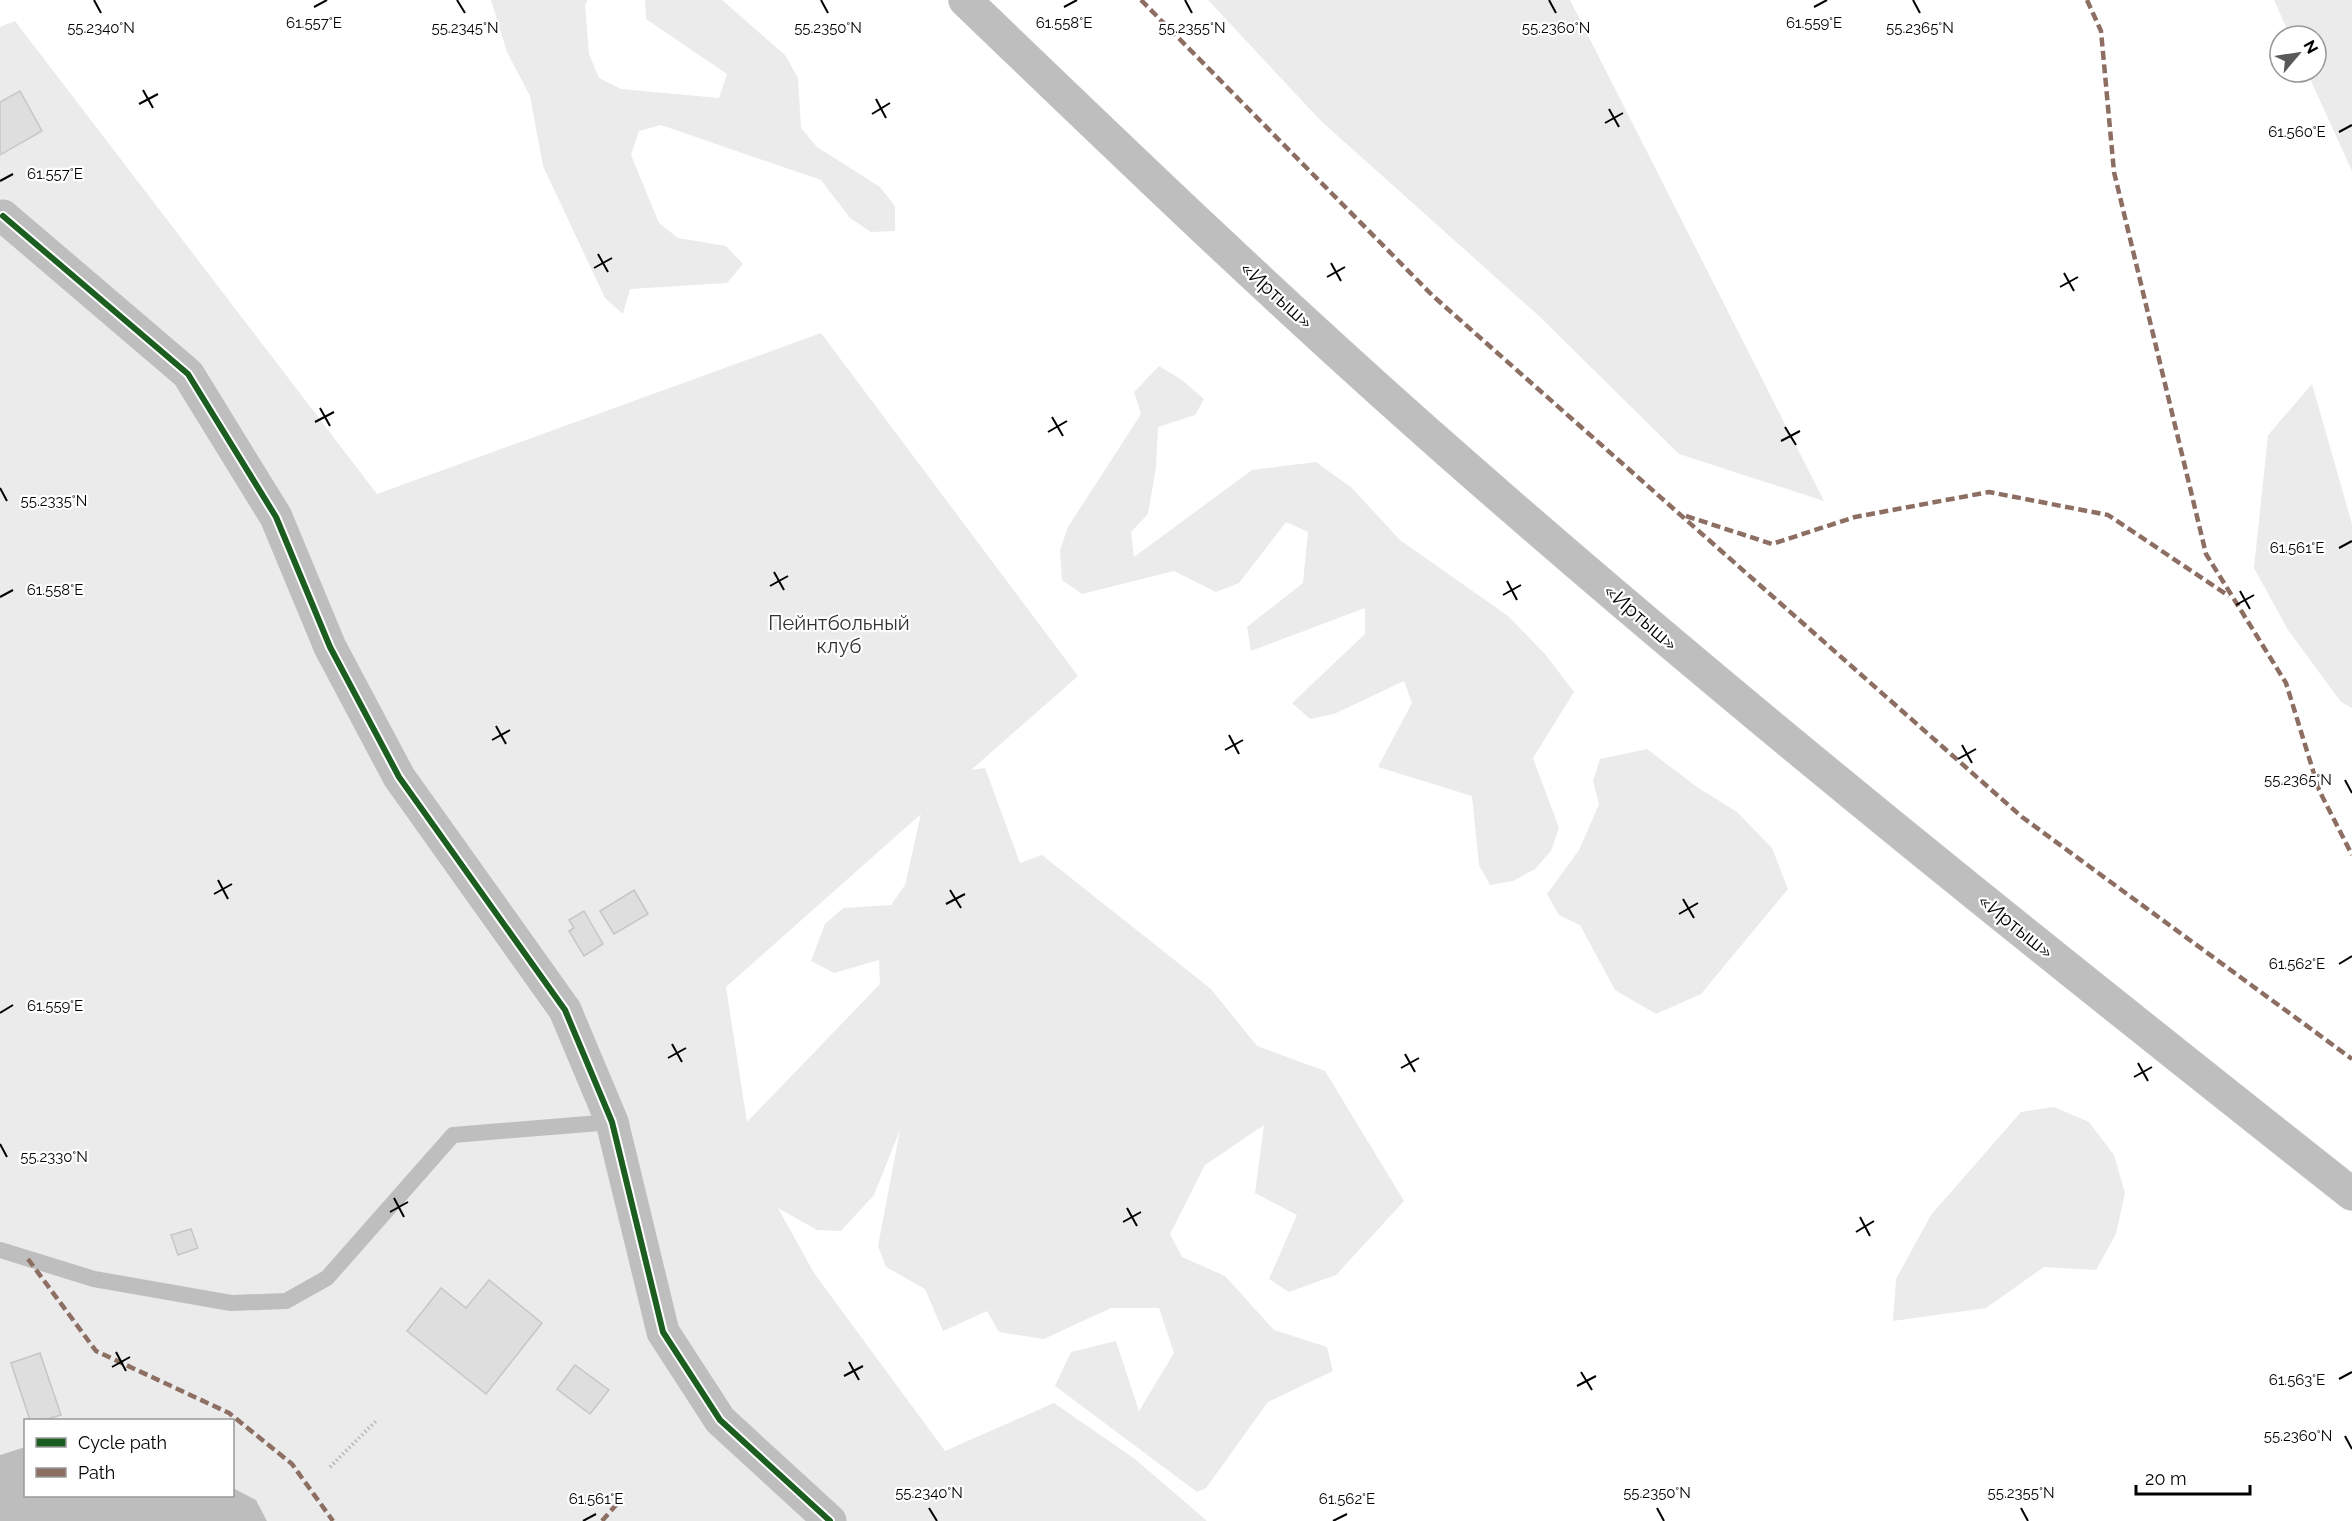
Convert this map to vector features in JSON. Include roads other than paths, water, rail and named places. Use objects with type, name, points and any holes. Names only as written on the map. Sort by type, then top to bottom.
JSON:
[{"type":"main road","name":"«Иртыш»","points":[[965,0],[1176,204],[1457,459],[1729,693],[1924,854],[2352,1194]]},
{"type":"main road","points":[[3,216],[188,375],[276,517],[330,647],[399,777],[565,1010],[612,1122],[663,1332],[720,1420],[830,1521]]},
{"type":"lane","points":[[0,1250],[94,1279],[231,1303],[285,1301],[327,1278],[453,1135],[612,1122]]},
{"type":"park label","name":"Пейнтбольный клуб","points":[[839,634]]}]
